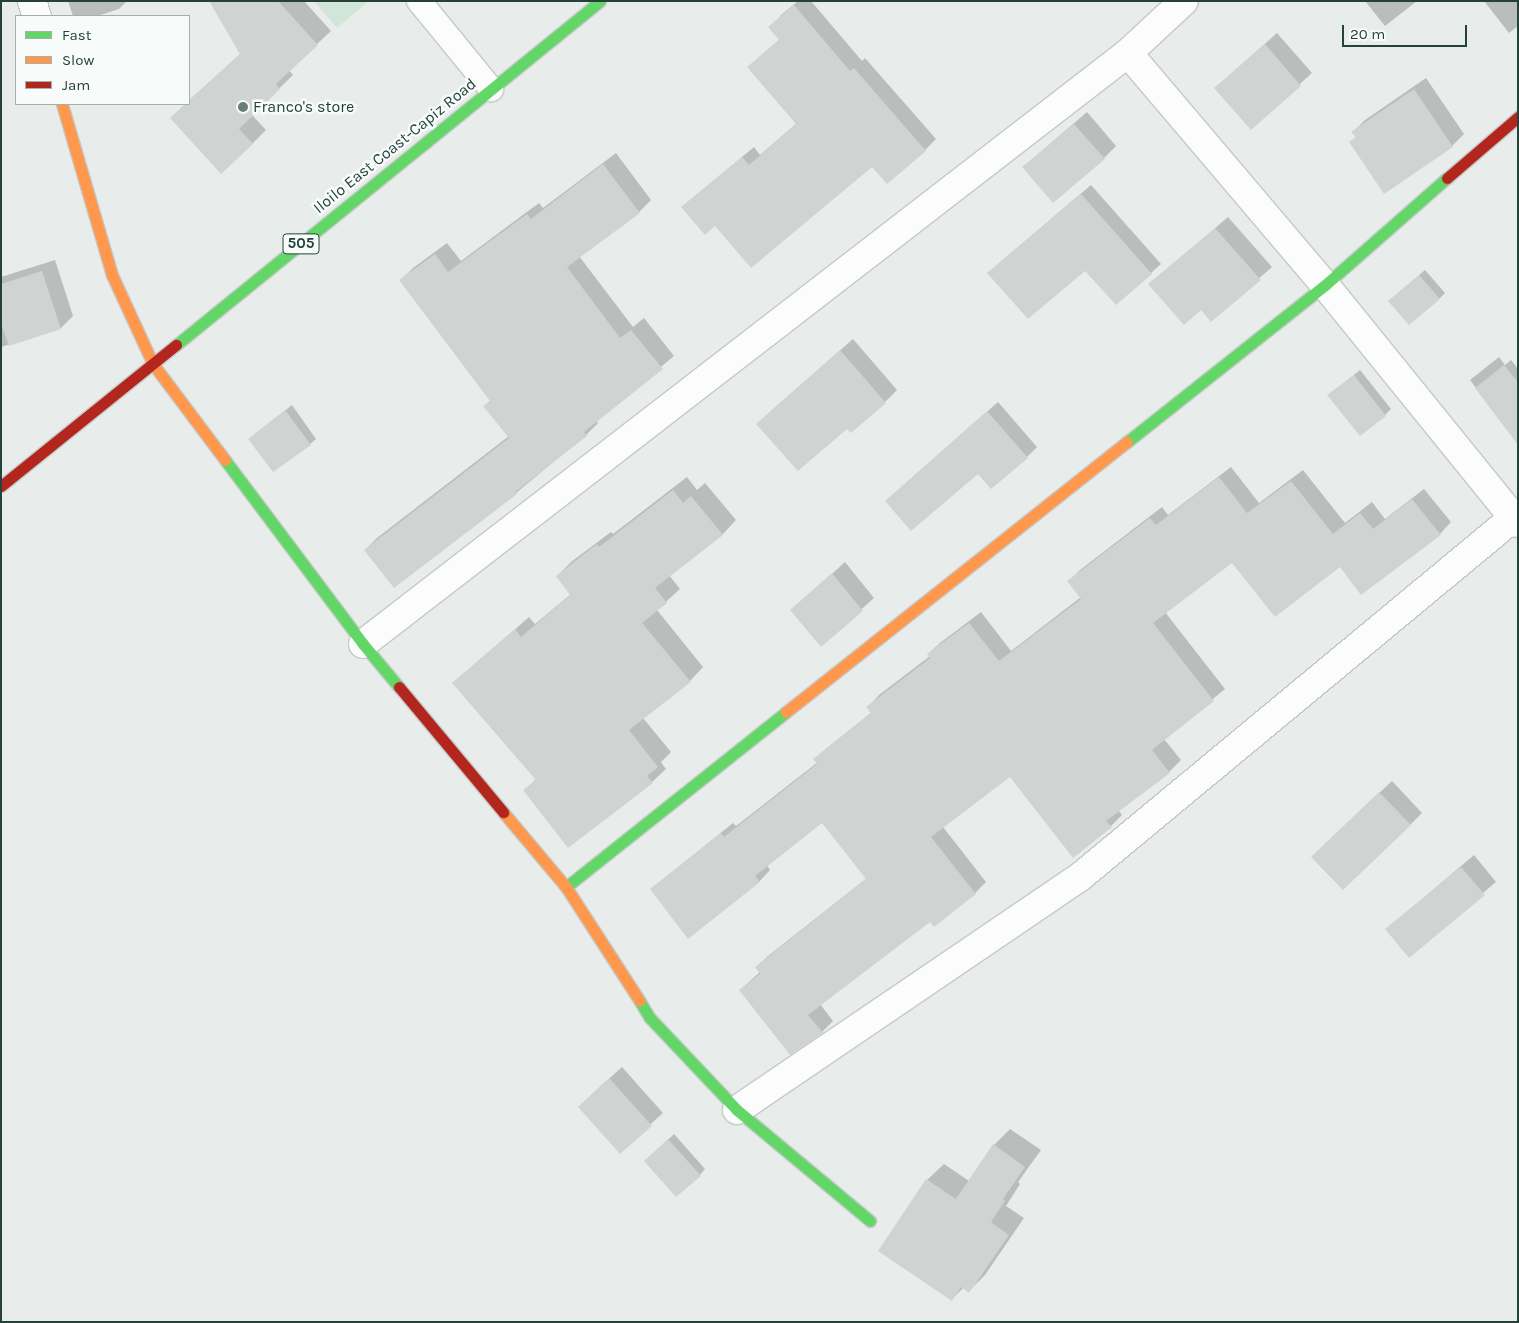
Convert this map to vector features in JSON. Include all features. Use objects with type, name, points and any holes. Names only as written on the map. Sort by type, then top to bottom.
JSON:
[{"type":"street","points":[[32,1],[37,15]]},
{"type":"street","name":"Iloilo East Coast-Capiz Road","points":[[1,486],[600,1]]},
{"type":"street","points":[[364,644],[1128,53],[1184,1]]},
{"type":"street","points":[[737,1110],[1080,877],[1516,521],[1325,285],[1128,53]]},
{"type":"street","points":[[62,105],[112,274],[152,364],[364,644],[566,887],[650,1018],[737,1110],[870,1221]]},
{"type":"street","points":[[566,887],[1325,285],[1518,117]]},
{"type":"lane","points":[[419,1],[491,89]]},
{"type":"green space","points":[[314,1],[369,1],[337,28]]},
{"type":"building","points":[[209,1],[278,1],[318,45],[276,84],[280,89],[239,129],[253,144],[221,174],[170,118],[184,105],[190,105],[190,99],[240,54]]},
{"type":"building","points":[[794,5],[850,71],[854,68],[926,151],[887,184],[872,167],[751,268],[715,226],[705,235],[681,207],[742,157],[749,165],[796,124],[747,67],[779,40],[768,27]]},
{"type":"building","points":[[1265,44],[1301,86],[1251,130],[1214,88]]},
{"type":"building","points":[[1414,89],[1453,147],[1384,194],[1349,142],[1356,137],[1351,132]]},
{"type":"building","points":[[1074,124],[1105,159],[1053,203],[1022,167]]},
{"type":"building","points":[[603,164],[640,213],[567,267],[620,338],[631,330],[663,369],[584,432],[587,436],[515,492],[517,494],[394,588],[364,550],[509,438],[483,406],[490,401],[399,280],[435,254],[448,272],[527,214],[531,219]]},
{"type":"building","points":[[1081,194],[1152,274],[1116,305],[1085,271],[1028,319],[987,273]]},
{"type":"building","points":[[1215,228],[1261,280],[1211,322],[1201,310],[1184,325],[1148,284]]},
{"type":"building","points":[[42,271],[61,329],[9,346],[1,324],[1,284]]},
{"type":"building","points":[[1419,275],[1440,299],[1409,325],[1388,301]]},
{"type":"building","points":[[840,350],[886,403],[851,433],[847,429],[798,471],[756,424]]},
{"type":"building","points":[[1504,365],[1518,382],[1518,445],[1475,388]]},
{"type":"building","points":[[1354,375],[1386,416],[1360,436],[1327,395]]},
{"type":"building","points":[[285,410],[311,445],[273,472],[248,439]]},
{"type":"building","points":[[987,411],[1028,458],[991,489],[978,474],[911,531],[885,501]]},
{"type":"building","points":[[1219,477],[1247,513],[1291,481],[1333,534],[1360,513],[1373,529],[1412,499],[1441,535],[1361,595],[1340,567],[1275,617],[1232,563],[1153,623],[1214,701],[1152,750],[1170,773],[1106,821],[1112,827],[1073,858],[1010,777],[931,837],[976,894],[934,927],[930,922],[808,1015],[823,1033],[790,1055],[739,990],[760,974],[755,967],[866,879],[822,823],[755,876],[760,882],[688,939],[650,889],[721,833],[724,837],[817,764],[813,759],[871,713],[866,707],[930,658],[927,654],[969,623],[999,661],[1081,599],[1067,581],[1150,518],[1156,525]]},
{"type":"building","points":[[673,490],[683,503],[691,496],[723,535],[655,588],[667,603],[642,623],[691,682],[629,730],[658,767],[647,776],[653,783],[568,848],[523,790],[536,780],[452,683],[515,629],[521,637],[570,595],[556,576],[597,544],[599,547]]},
{"type":"building","points":[[832,573],[863,611],[821,647],[790,610]]},
{"type":"building","points":[[1379,792],[1411,825],[1343,890],[1311,857]]},
{"type":"building","points":[[1461,867],[1485,895],[1409,958],[1385,929]]},
{"type":"building","points":[[609,1078],[652,1126],[620,1154],[578,1107]]},
{"type":"building","points":[[668,1139],[701,1176],[676,1197],[644,1161]]},
{"type":"building","points":[[993,1144],[1025,1167],[1003,1199],[1005,1201],[991,1222],[1009,1235],[969,1293],[961,1287],[952,1301],[878,1251],[926,1179],[956,1199]]},
{"type":"traffic: fast","points":[[176,345],[600,1]]},
{"type":"traffic: fast","points":[[1127,442],[1325,285],[1447,178]]},
{"type":"traffic: fast","points":[[225,460],[363,644],[399,687]]},
{"type":"traffic: fast","points":[[566,887],[786,712]]},
{"type":"traffic: fast","points":[[639,1000],[650,1018],[737,1110],[870,1221]]},
{"type":"traffic: slow","points":[[62,105],[112,275],[153,364],[225,460]]},
{"type":"traffic: slow","points":[[786,712],[1127,442]]},
{"type":"traffic: slow","points":[[503,812],[566,887],[639,1000]]},
{"type":"traffic: jam","points":[[1447,178],[1518,117]]},
{"type":"traffic: jam","points":[[1,486],[176,345]]},
{"type":"traffic: jam","points":[[399,687],[503,812]]},
{"type":"place","name":"Franco's store","points":[[243,107]]}]
